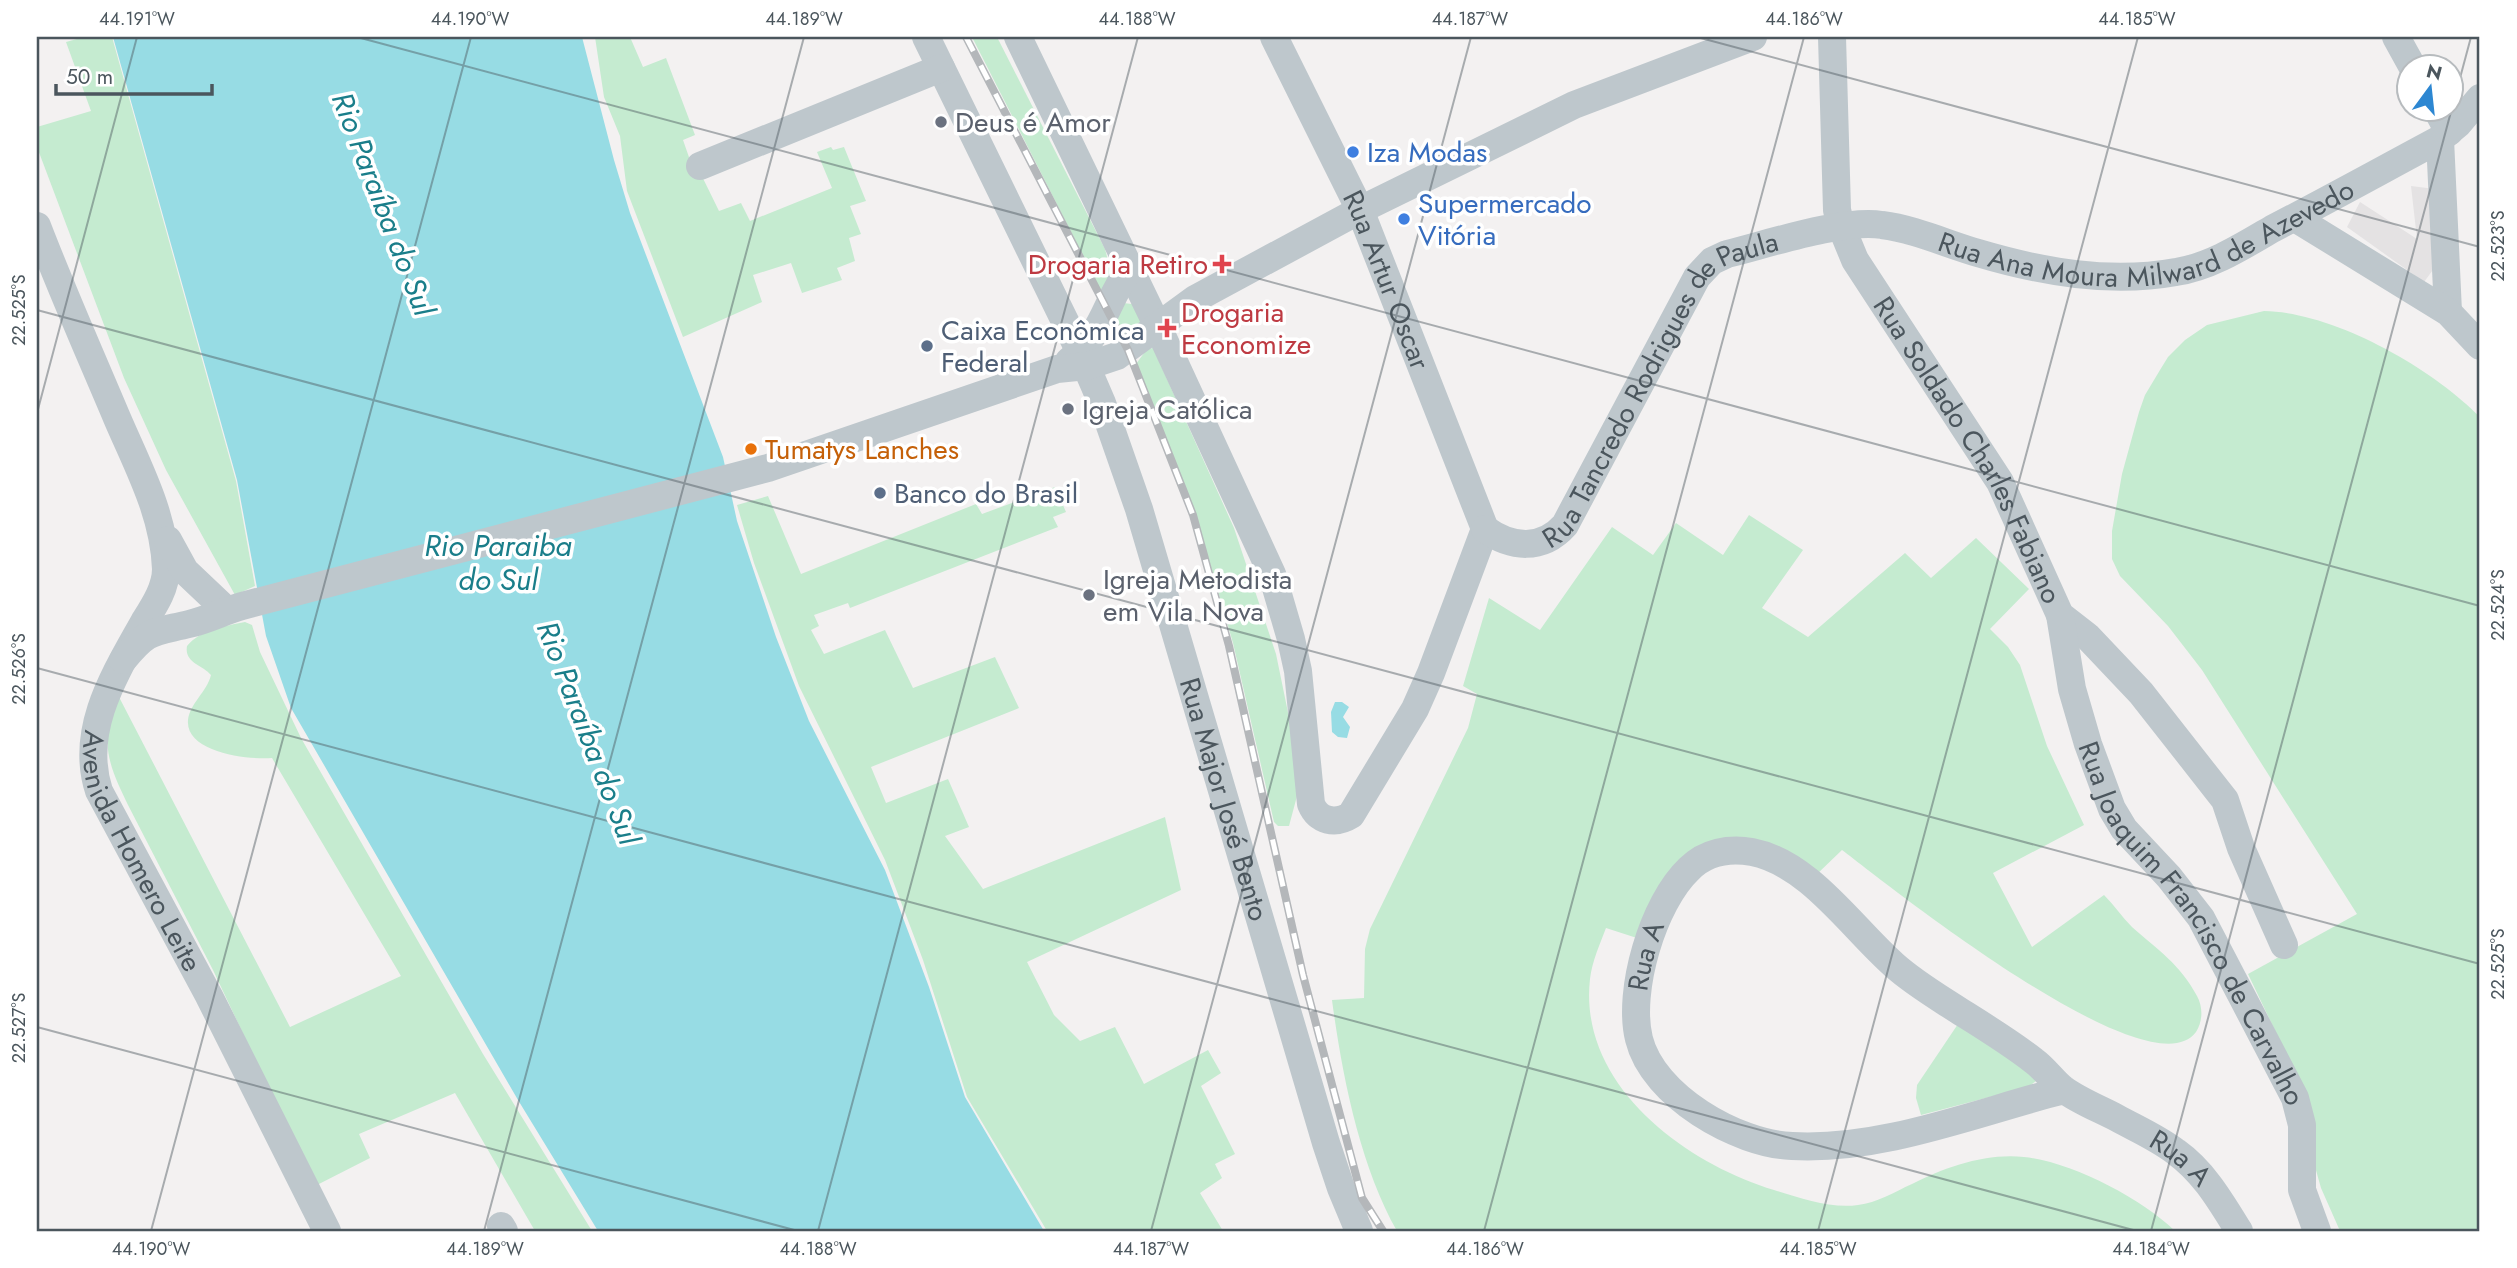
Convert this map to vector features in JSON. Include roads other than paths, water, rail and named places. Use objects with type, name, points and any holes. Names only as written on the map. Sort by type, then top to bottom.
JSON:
[{"type":"street","name":"Rua Major José Bento","points":[[926,37],[1084,359],[1102,403],[1139,509],[1326,1143],[1359,1231]]},
{"type":"street","points":[[1018,37],[1158,327],[1272,574],[1292,639],[1298,671],[1312,807],[1322,818],[1336,821],[1350,815],[1415,709],[1485,529]]},
{"type":"street","name":"Rua Artur Oscar","points":[[1274,37],[1360,210],[1485,529]]},
{"type":"street","points":[[123,660],[145,635],[164,628],[190,624],[234,606],[768,468],[1084,359],[1116,356],[1195,299],[1360,210],[1574,105],[1754,37]]},
{"type":"street","name":"Rua Soldado Charles Fabiano","points":[[1832,37],[1835,168],[1841,226],[1855,260],[2000,482],[2060,615],[2087,636],[2141,693],[2225,800],[2241,848],[2284,945]]},
{"type":"street","points":[[699,166],[941,68]]},
{"type":"street","name":"Rua Ana Moura Milward de Azevedo","points":[[1841,226],[1883,225],[1981,254],[2091,277],[2180,272],[2226,255],[2295,218],[2442,126],[2466,116],[2480,98]]},
{"type":"street","points":[[2442,126],[2448,313]]},
{"type":"street","points":[[2295,218],[2448,313],[2480,346]]},
{"type":"street","name":"Avenida Homero Leite","points":[[37,226],[156,509],[166,571],[156,601],[123,660],[94,730],[92,758],[99,791],[209,996],[327,1231]]},
{"type":"street","name":"Rua Tancredo Rodrigues de Paula","points":[[1485,529],[1511,544],[1528,545],[1550,538],[1565,525],[1685,297],[1697,277],[1712,261],[1727,254],[1841,226]]},
{"type":"street","points":[[1084,359],[1113,294],[1130,268]]},
{"type":"street","points":[[156,509],[170,545],[185,571],[234,606]]},
{"type":"street","points":[[190,624],[156,618],[156,601],[183,592],[209,606],[234,606]]},
{"type":"street","name":"Rua Joaquim Francisco de Carvalho","points":[[2060,615],[2072,689],[2112,809],[2124,830],[2169,877],[2201,918],[2295,1098],[2302,1125],[2302,1190],[2317,1231]]},
{"type":"street","name":"Rua A","points":[[2064,1090],[1912,1132],[1864,1141],[1790,1147],[1746,1137],[1705,1116],[1687,1103],[1659,1075],[1642,1051],[1636,1027],[1635,1001],[1643,957],[1673,889],[1698,862],[1727,850],[1768,856],[1783,863],[1816,888],[1898,969],[2025,1055],[2064,1090],[2176,1151],[2203,1177],[2239,1231]]},
{"type":"water","name":"Rio Paraiba do Sul","points":[[113,37],[582,37],[630,213],[723,457],[737,521],[776,637],[809,721],[885,870],[929,987],[965,1097],[1044,1231],[598,1231],[518,1100],[291,708],[266,636],[237,480]]},
{"type":"water","points":[[1335,702],[1342,702],[1349,707],[1343,717],[1350,727],[1347,738],[1338,737],[1332,732],[1331,712]]},
{"type":"railway","points":[[966,37],[1128,350],[1193,515],[1229,646],[1303,975],[1362,1198],[1383,1231]]},
{"type":"place","name":"Deus é Amor","points":[[941,122]]},
{"type":"place","name":"Iza Modas","points":[[1353,152]]},
{"type":"place","name":"Supermercado Vitória","points":[[1404,219]]},
{"type":"place","name":"Drogaria Retiro","points":[[1222,264]]},
{"type":"place","name":"Drogaria Economize","points":[[1167,328]]},
{"type":"place","name":"Caixa Econômica Federal","points":[[927,346]]},
{"type":"place","name":"Igreja Católica","points":[[1068,409]]},
{"type":"place","name":"Tumatys Lanches","points":[[751,449]]},
{"type":"place","name":"Banco do Brasil","points":[[880,493]]},
{"type":"place","name":"Igreja Metodista em Vila Nova","points":[[1089,595]]},
{"type":"water label","name":"Rio Paraíba do Sul","points":[[383,204]]},
{"type":"water label","name":"Rio Paraíba do Sul","points":[[588,733]]}]
